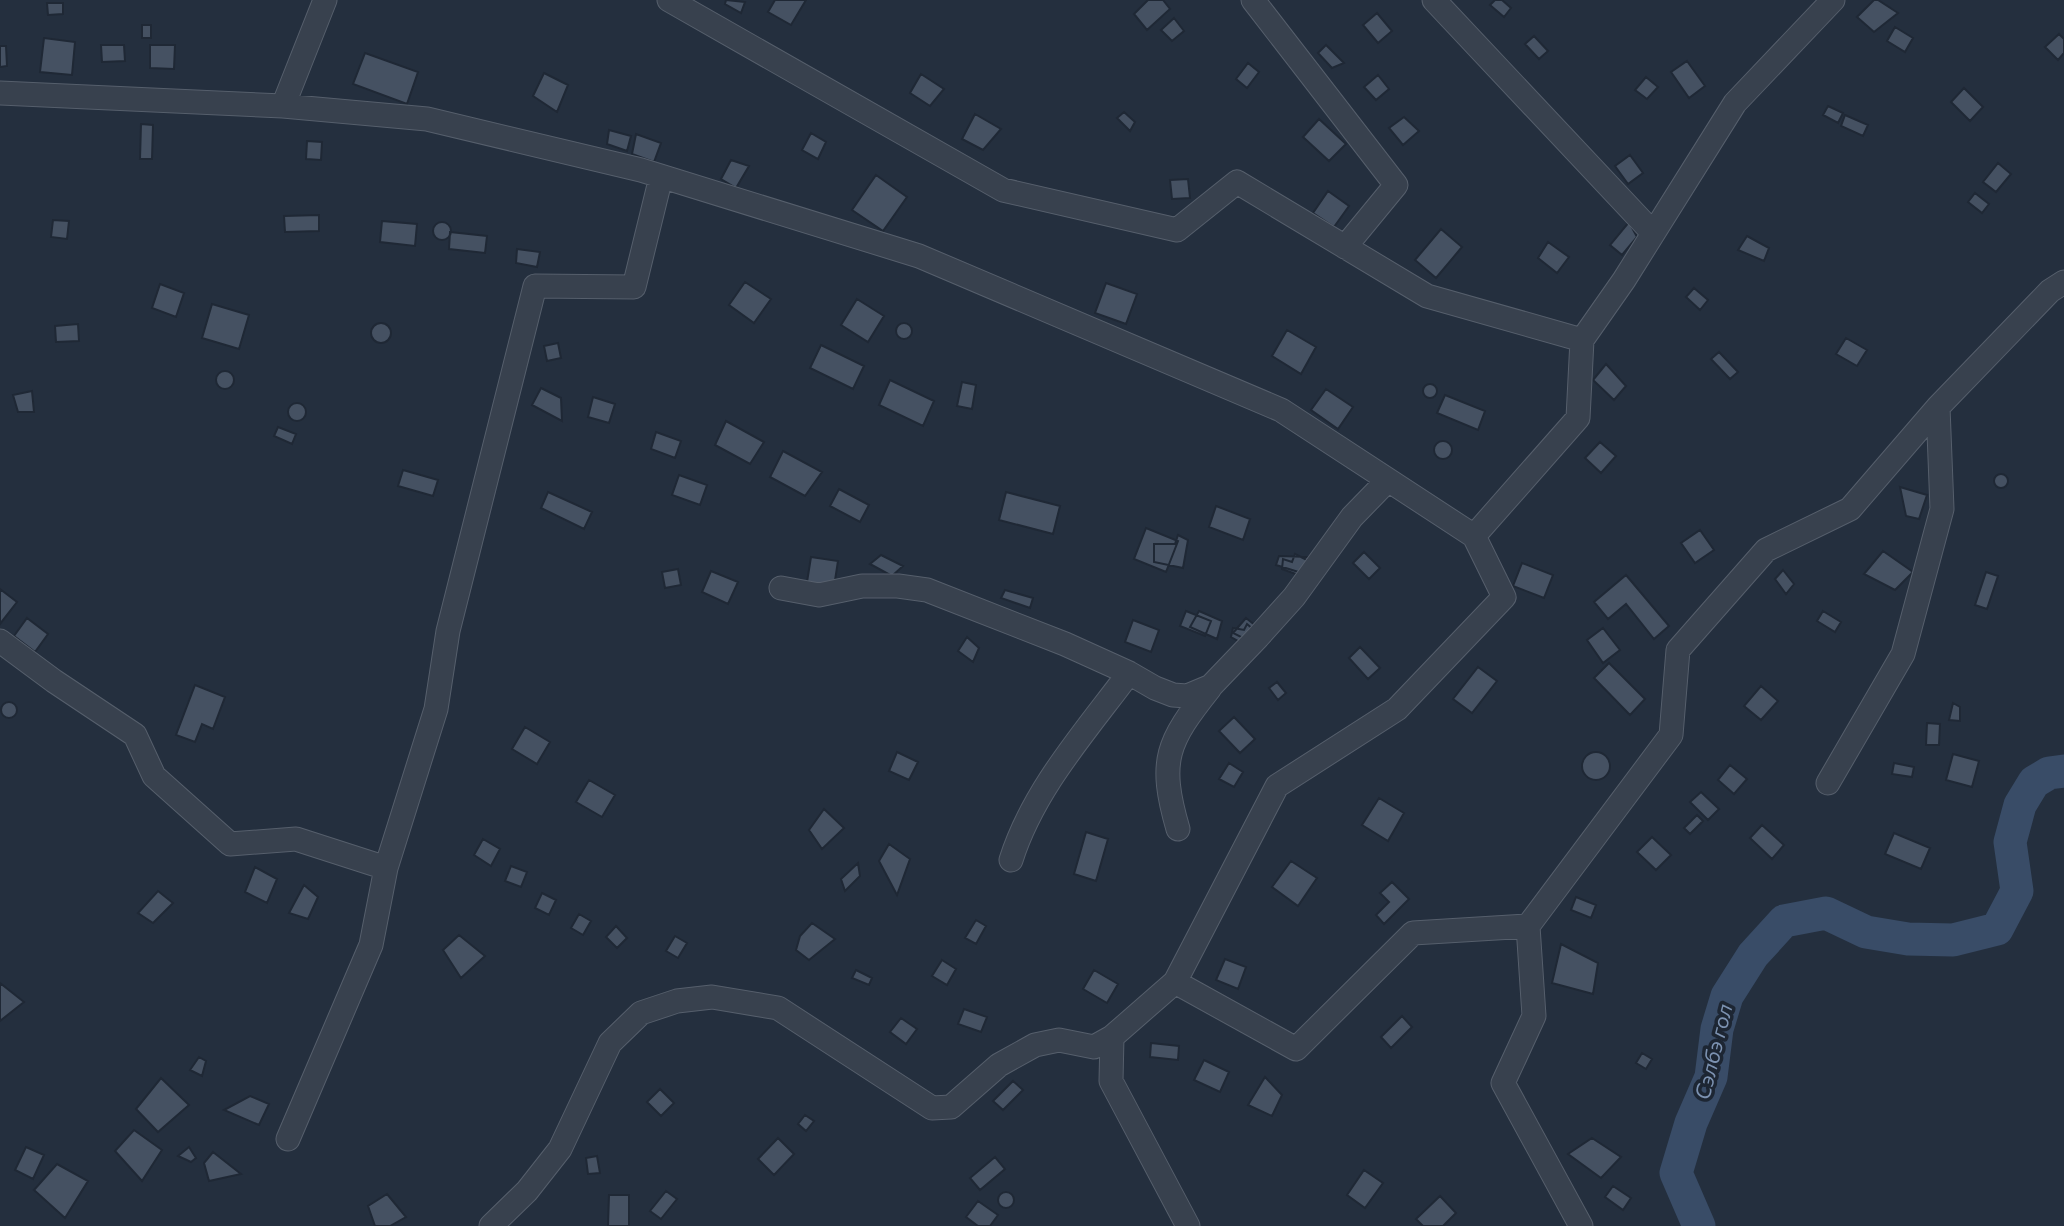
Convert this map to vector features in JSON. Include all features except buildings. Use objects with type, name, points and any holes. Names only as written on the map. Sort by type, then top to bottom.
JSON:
[{"type":"street","points":[[283,107],[325,0]]},
{"type":"street","points":[[670,0],[1003,190],[1177,230],[1237,182],[1427,296],[1583,340]]},
{"type":"street","points":[[1253,0],[1396,185],[1345,247]]},
{"type":"street","points":[[1434,0],[1653,233]]},
{"type":"street","points":[[1474,536],[1578,418],[1583,340],[1735,103],[1833,0]]},
{"type":"street","points":[[0,93],[283,107],[427,119],[661,177],[919,256],[1281,410],[1474,536],[1504,597],[1397,709],[1277,786],[1175,982],[1112,1037],[1094,1047],[1059,1040],[1035,1045],[999,1065],[951,1107],[932,1108],[778,1008],[712,998],[677,1002],[641,1013],[610,1044],[560,1149],[527,1191],[491,1226]]},
{"type":"street","points":[[288,1139],[371,946],[386,867],[436,709],[448,631],[535,286],[634,287],[661,177]]},
{"type":"street","points":[[1581,1226],[1503,1083],[1534,1016],[1528,926],[1671,735],[1678,650],[1766,550],[1850,509],[1938,407],[2050,291],[2064,282]]},
{"type":"street","points":[[1828,783],[1903,654],[1942,509],[1938,407]]},
{"type":"street","points":[[1178,829],[1169,794],[1167,759],[1182,724],[1211,686],[1294,597],[1352,517],[1388,480]]},
{"type":"street","points":[[781,588],[819,595],[862,586],[898,586],[927,590],[1065,644],[1172,695],[1187,696],[1211,686]]},
{"type":"street","points":[[0,641],[135,735],[155,776],[230,844],[296,839],[386,867]]},
{"type":"street","points":[[1011,860],[1019,837],[1051,779],[1129,673]]},
{"type":"street","points":[[1175,982],[1296,1049],[1413,933],[1528,926]]},
{"type":"street","points":[[1112,1037],[1111,1081],[1188,1226]]},
{"type":"waterway","name":"Сэлбэ гол","points":[[1699,1226],[1676,1173],[1691,1123],[1711,1077],[1717,1029],[1727,996],[1753,955],[1784,921],[1826,913],[1866,932],[1908,939],[1953,940],[1997,929],[2017,891],[2010,842],[2020,805],[2034,782],[2049,773],[2064,771]]}]
